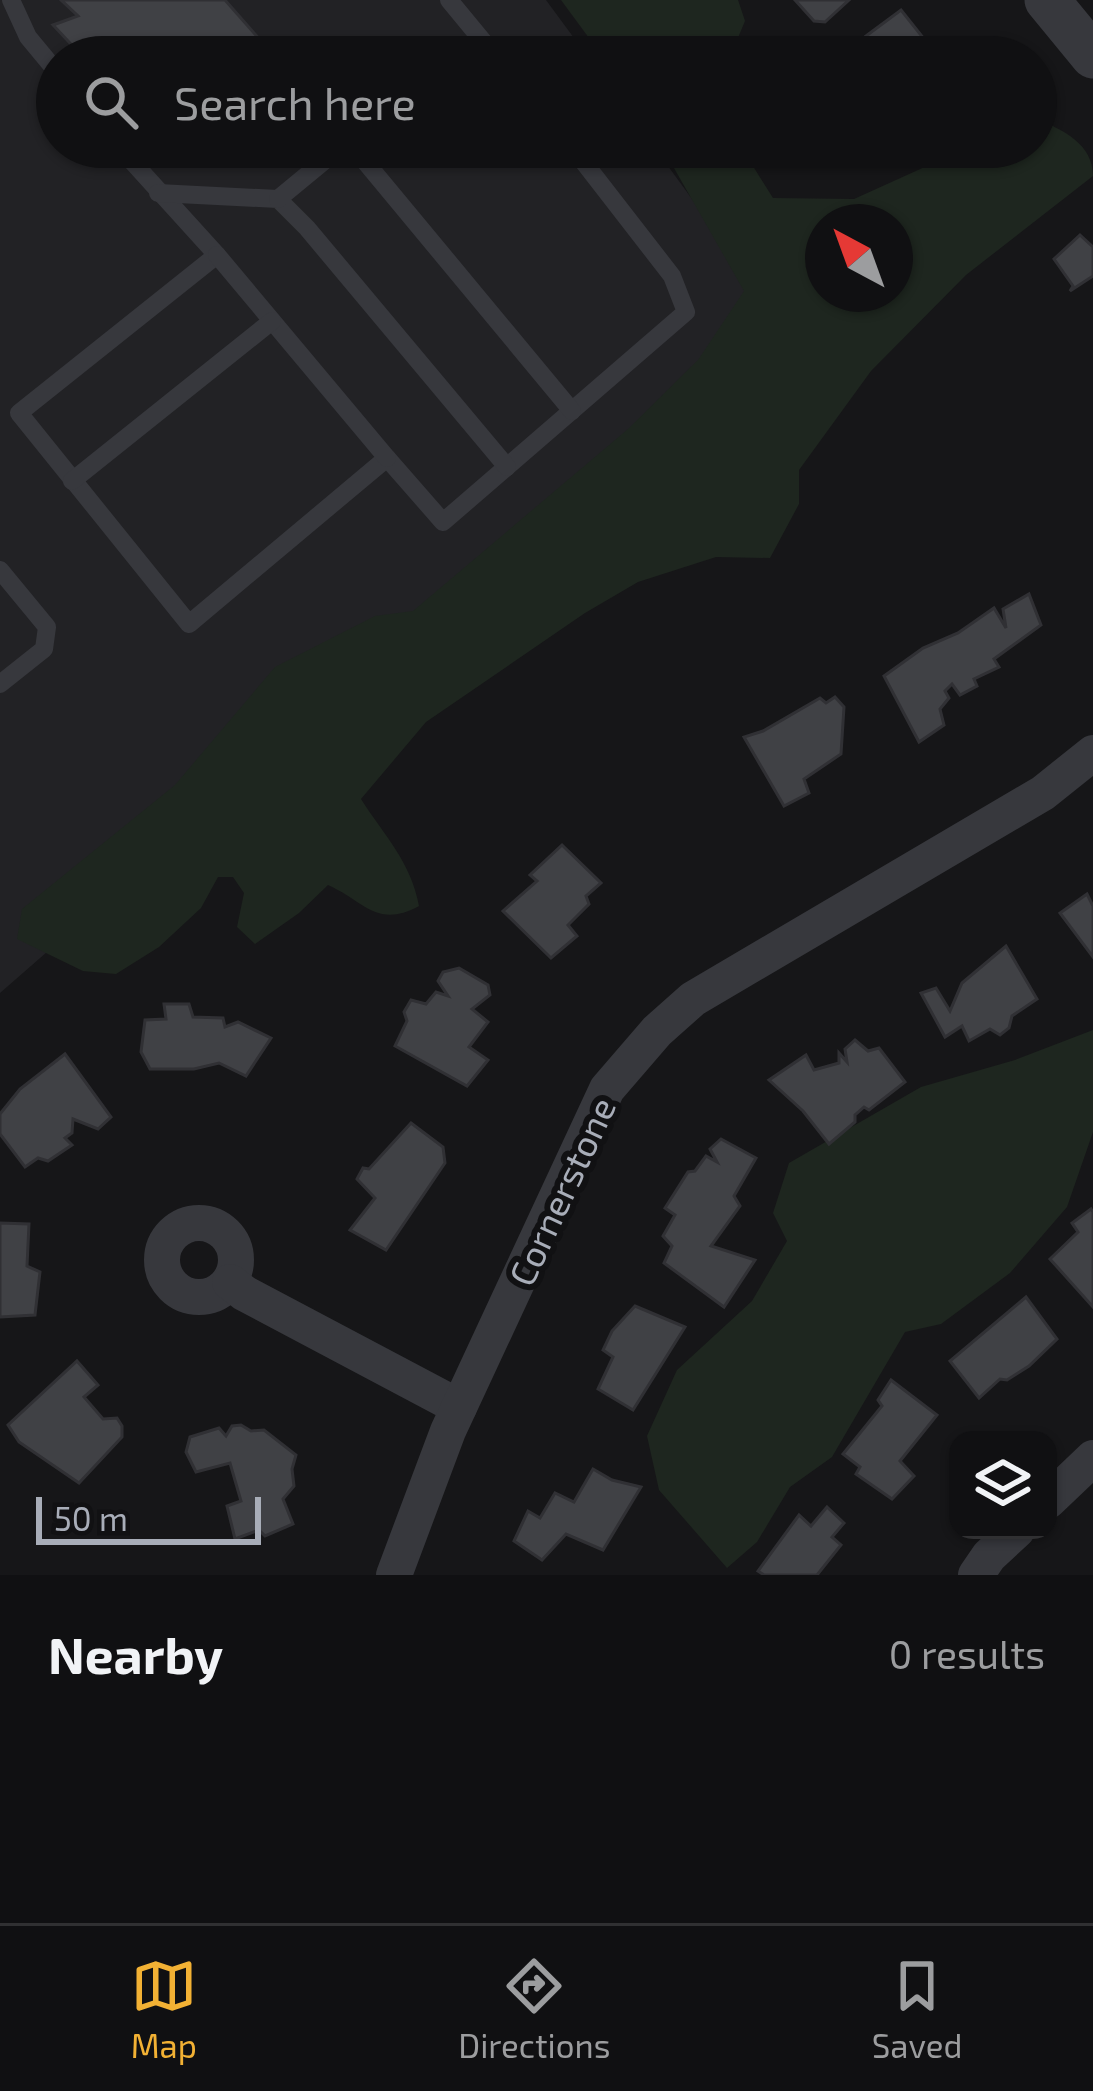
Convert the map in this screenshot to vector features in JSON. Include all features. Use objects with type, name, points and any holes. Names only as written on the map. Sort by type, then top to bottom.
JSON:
[{"type":"street","points":[[1047,0],[1093,56]]},
{"type":"street","name":"Cornerstone","points":[[394,1575],[459,1407],[607,1089],[657,1031],[693,999],[1043,794],[1093,753]]},
{"type":"street","points":[[230,1282],[459,1407]]},
{"type":"street","points":[[1057,1492],[1093,1458]]},
{"type":"street","points":[[976,1575],[1007,1539]]},
{"type":"lane","points":[[11,0],[36,47]]},
{"type":"lane","points":[[449,0],[479,36]]},
{"type":"lane","points":[[137,168],[217,255],[442,522],[686,312],[672,276],[588,168]]},
{"type":"lane","points":[[278,199],[316,168]]},
{"type":"lane","points":[[370,168],[572,411]]},
{"type":"lane","points":[[158,193],[278,199],[508,467]]},
{"type":"lane","points":[[217,255],[19,412],[189,624],[387,458]]},
{"type":"lane","points":[[72,481],[272,321]]},
{"type":"lane","points":[[0,569],[47,627],[44,649],[0,684]]},
{"type":"shaded area","points":[[0,0],[546,0],[573,36],[36,36],[36,168],[669,168],[777,315],[0,993]]},
{"type":"shaded area","points":[[561,0],[738,0],[745,21],[739,36],[588,36]]},
{"type":"shaded area","points":[[1057,129],[1082,147],[1093,176],[966,275],[871,371],[799,470],[799,504],[770,558],[716,557],[638,582],[426,722],[361,799],[403,862],[419,906],[381,914],[328,885],[255,944],[237,927],[244,893],[233,877],[218,877],[201,908],[159,947],[116,974],[83,971],[17,939],[22,909],[175,785],[275,667],[375,616],[413,611],[628,429],[698,360],[744,291],[674,168],[754,168],[773,198],[854,199],[922,168],[1057,168]]},
{"type":"shaded area","points":[[1093,1030],[1093,1132],[1067,1207],[1010,1273],[941,1324],[905,1332],[832,1457],[790,1487],[757,1542],[727,1568],[659,1490],[647,1436],[677,1370],[752,1301],[787,1241],[773,1213],[789,1163],[921,1087],[1015,1060]]},
{"type":"building","points":[[61,0],[225,0],[257,36],[63,36],[53,25],[78,16]]},
{"type":"building","points":[[795,0],[849,0],[825,22],[814,21]]},
{"type":"building","points":[[901,10],[922,36],[866,36]]},
{"type":"building","points":[[1080,235],[1093,247],[1093,276],[1070,291],[1073,286],[1054,259]]},
{"type":"building","points":[[1029,594],[1041,625],[994,659],[999,667],[974,679],[977,686],[960,695],[952,684],[940,709],[944,725],[919,742],[884,676],[994,608],[1006,628],[1003,609]]},
{"type":"building","points":[[835,697],[844,707],[841,754],[804,779],[809,793],[784,806],[744,737],[820,698],[826,703]]},
{"type":"building","points":[[562,845],[601,883],[586,896],[589,904],[568,925],[577,936],[551,958],[503,911],[537,881],[530,875]]},
{"type":"building","points":[[1087,894],[1093,906],[1093,957],[1060,913]]},
{"type":"building","points":[[1006,946],[1037,999],[1012,1016],[1009,1028],[1000,1035],[990,1029],[969,1041],[962,1026],[945,1037],[921,993],[936,988],[950,1011],[962,983]]},
{"type":"building","points":[[459,968],[488,985],[490,995],[472,1009],[488,1022],[469,1047],[488,1060],[467,1086],[395,1046],[411,1000],[426,1004],[436,992],[448,996],[438,981],[443,972]]},
{"type":"building","points":[[164,1004],[189,1004],[193,1017],[223,1018],[225,1027],[238,1022],[271,1038],[246,1076],[219,1063],[194,1069],[150,1069],[141,1052],[145,1020],[166,1019]]},
{"type":"building","points":[[855,1040],[868,1051],[879,1048],[905,1082],[869,1110],[864,1107],[855,1115],[855,1122],[829,1144],[803,1111],[769,1080],[806,1055],[814,1070],[839,1063],[839,1053],[847,1062],[845,1049]]},
{"type":"building","points":[[65,1054],[111,1117],[98,1129],[73,1119],[72,1133],[65,1138],[72,1145],[48,1161],[38,1158],[25,1167],[0,1134],[0,1114],[20,1089]]},
{"type":"building","points":[[411,1123],[443,1147],[445,1163],[386,1250],[350,1230],[375,1198],[357,1179]]},
{"type":"building","points":[[721,1139],[756,1158],[734,1196],[740,1206],[711,1246],[755,1260],[724,1307],[664,1263],[672,1246],[663,1236],[675,1215],[665,1208],[688,1172],[695,1171],[706,1156],[717,1162],[710,1149]]},
{"type":"building","points":[[1091,1209],[1093,1307],[1050,1259],[1078,1232],[1072,1223]]},
{"type":"building","points":[[0,1223],[29,1224],[27,1266],[40,1272],[35,1315],[0,1317]]},
{"type":"building","points":[[1026,1297],[1057,1339],[1029,1366],[1007,1380],[1000,1379],[979,1398],[950,1361]]},
{"type":"building","points":[[635,1306],[685,1327],[633,1410],[598,1389],[613,1357],[603,1350],[612,1331]]},
{"type":"building","points":[[77,1361],[98,1385],[84,1397],[103,1419],[117,1418],[122,1426],[122,1437],[79,1483],[19,1442],[8,1425]]},
{"type":"building","points":[[891,1380],[937,1415],[900,1461],[914,1476],[892,1499],[856,1474],[860,1467],[843,1454],[882,1406],[878,1400]]},
{"type":"building","points":[[232,1426],[251,1431],[264,1430],[296,1455],[294,1486],[283,1499],[293,1524],[265,1536],[259,1530],[235,1539],[227,1506],[241,1501],[230,1463],[196,1472],[186,1452],[190,1437],[219,1428],[226,1436]]},
{"type":"building","points":[[593,1469],[612,1480],[641,1487],[603,1550],[566,1534],[542,1560],[514,1541],[528,1511],[540,1518],[555,1493],[574,1502]]},
{"type":"building","points":[[827,1507],[844,1523],[832,1537],[841,1545],[817,1575],[758,1571],[799,1515],[811,1526]]}]
